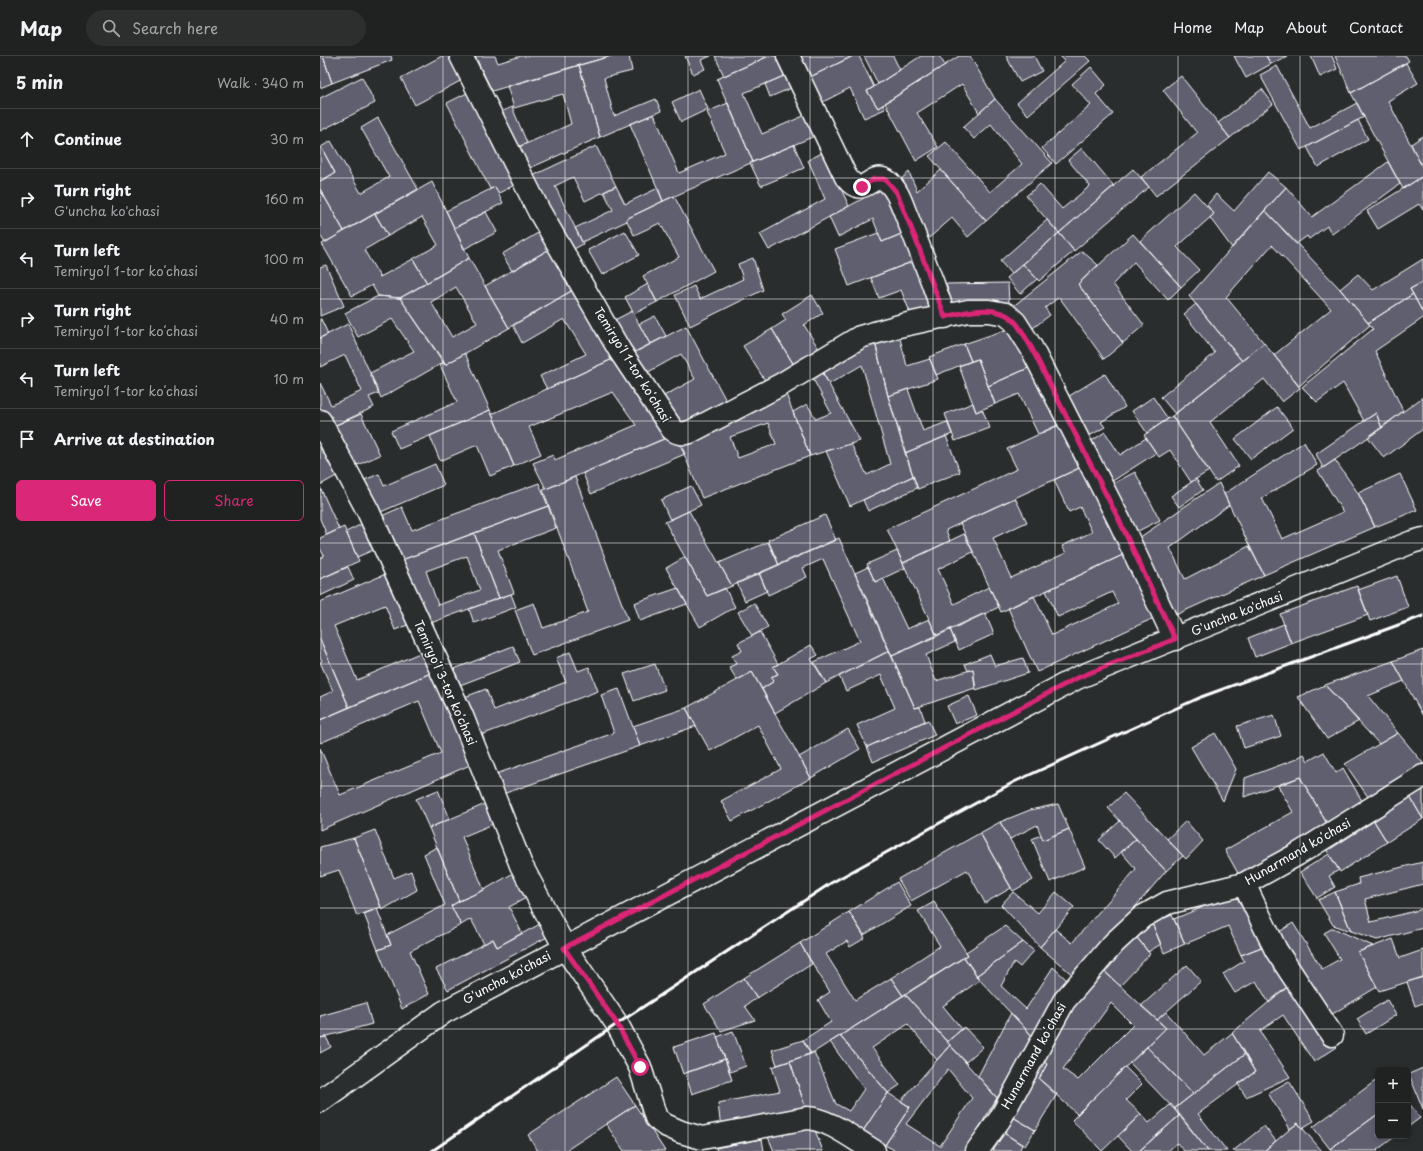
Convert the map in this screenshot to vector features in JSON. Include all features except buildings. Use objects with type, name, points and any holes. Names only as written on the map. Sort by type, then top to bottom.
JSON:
[{"type":"street","name":"Temiryoʻl 1-tor koʻchasi","points":[[461,56],[539,211],[620,351],[672,429],[677,433],[683,434],[690,432],[782,384],[860,337],[899,326],[968,311],[989,311],[1006,314],[1015,322],[1031,347],[1120,522],[1175,639]]},
{"type":"street","points":[[788,56],[846,177],[851,184],[862,187],[874,179],[884,179],[897,193],[945,317]]},
{"type":"street","name":"Temiryoʻl 3-tor koʻchasi","points":[[320,421],[368,511],[462,716],[521,865],[564,948],[617,1024],[640,1067],[656,1118],[665,1125],[681,1132],[702,1138],[807,1118],[815,1118],[874,1151]]},
{"type":"street","name":"G'uncha ko'chasi","points":[[320,1101],[444,1012],[1077,678],[1412,542],[1423,539]]},
{"type":"street","name":"Hunarmand koʻchasi","points":[[977,1151],[1000,1119],[1064,1001],[1114,942],[1142,917],[1167,904],[1244,884],[1298,854],[1423,776]]},
{"type":"street","points":[[1244,884],[1276,950],[1332,1035]]},
{"type":"railway","points":[[432,1151],[617,1024],[831,883],[1014,782],[1201,697],[1423,616]]},
{"type":"route","points":[[640,1067],[617,1024],[564,948],[1077,678],[1175,639],[1120,522],[1031,347],[1015,322],[1006,314],[989,311],[968,311],[945,317],[897,193],[884,179],[874,179],[862,187]]}]
